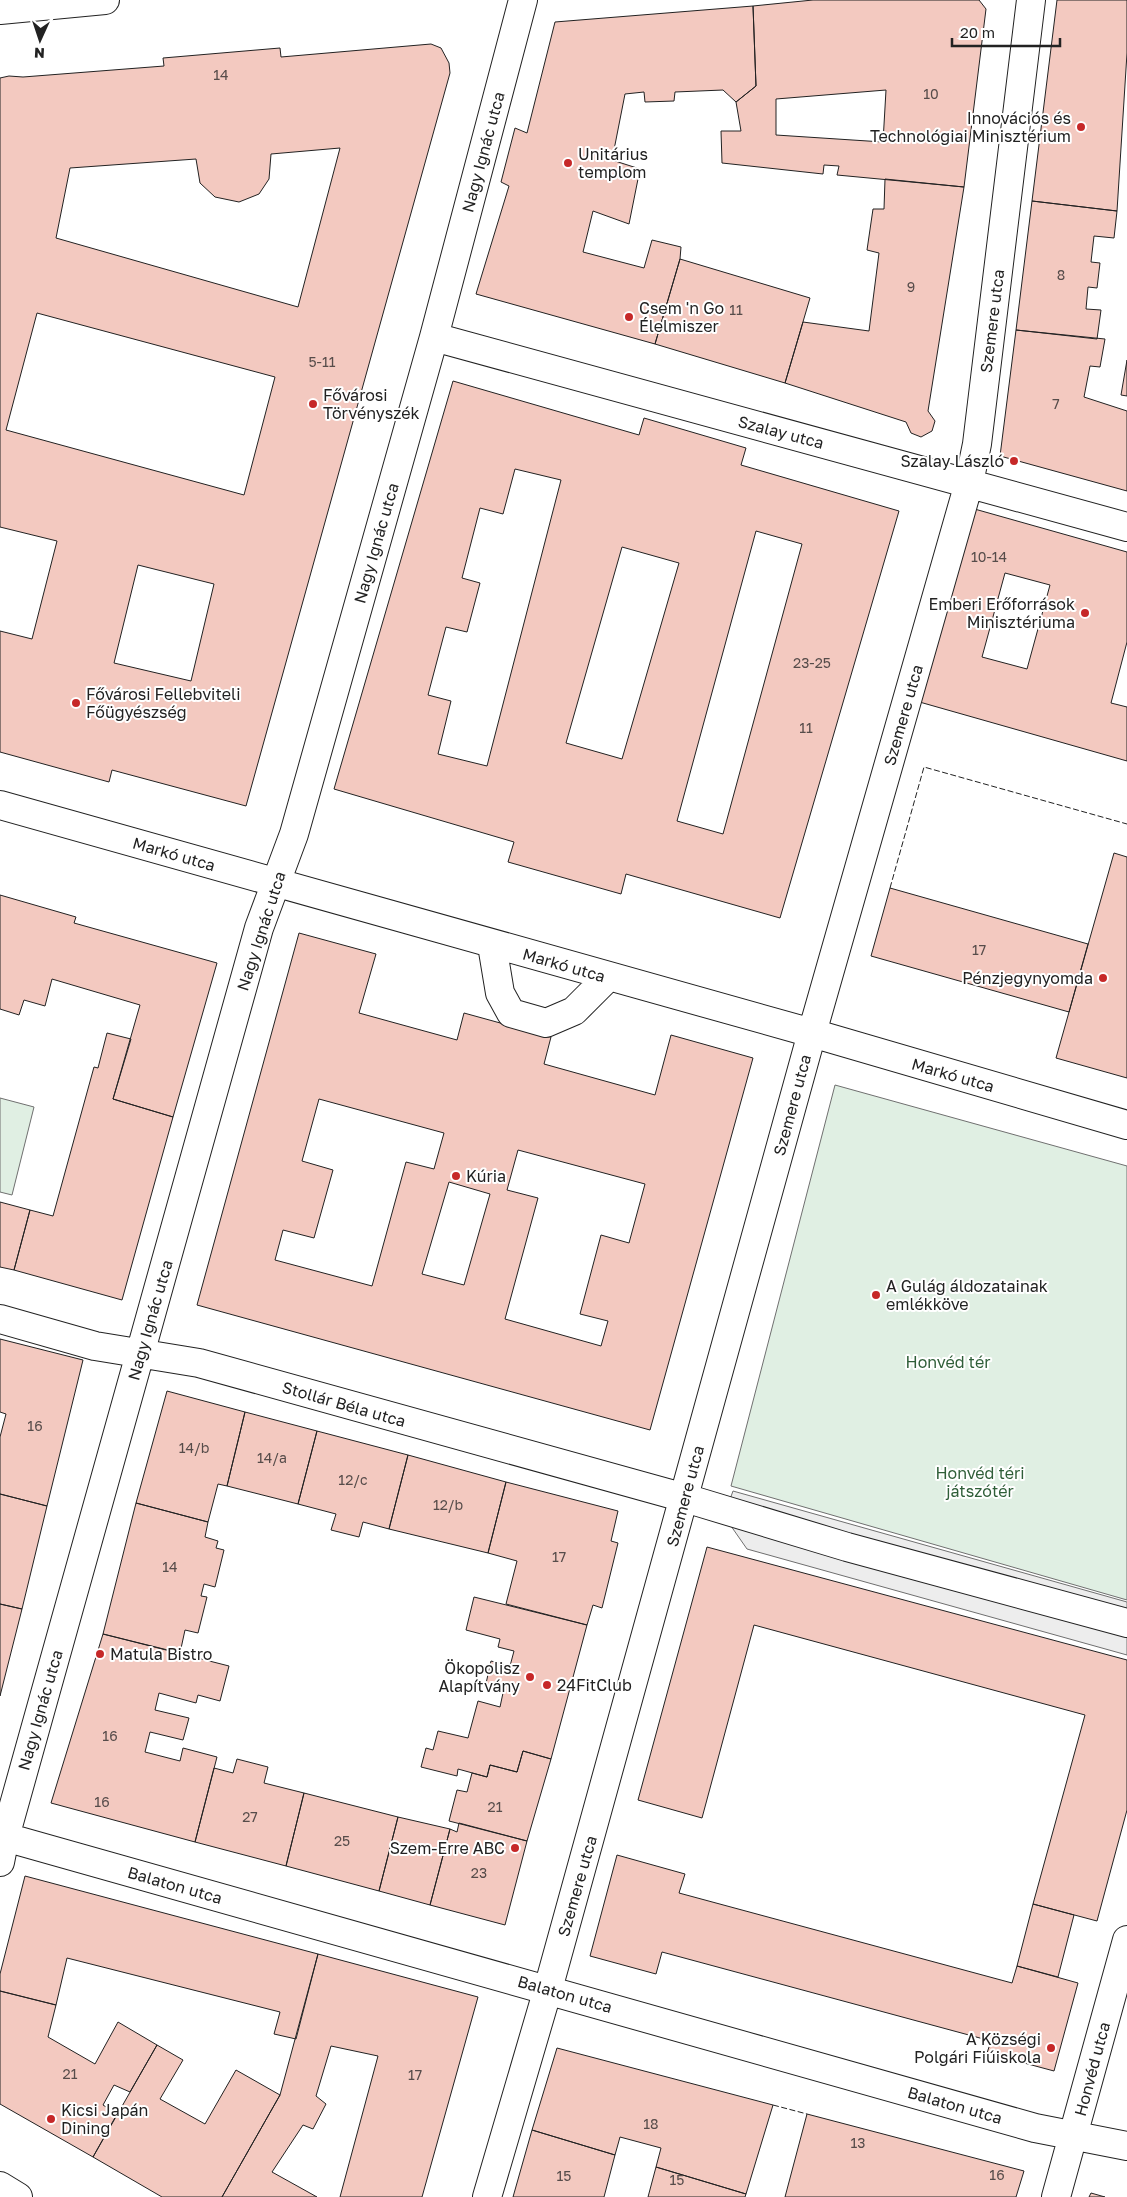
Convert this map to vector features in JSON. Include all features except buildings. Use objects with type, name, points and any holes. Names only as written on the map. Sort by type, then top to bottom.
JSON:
[{"type":"street","points":[[0,10],[105,0]]},
{"type":"street","name":"Nagy Ignác utca","points":[[2,1850],[259,928],[297,824],[434,337],[523,0]]},
{"type":"street","name":"Szemere utca","points":[[488,2197],[685,1498],[812,1033],[969,483],[977,444],[1031,0]]},
{"type":"street","name":"Szalay utca","points":[[434,337],[1127,527]]},
{"type":"street","name":"Markó utca","points":[[0,805],[608,978],[812,1033],[1127,1125]]},
{"type":"street","points":[[492,945],[500,993],[511,1013],[546,1023],[574,1012],[608,978]]},
{"type":"street","name":"Stollár Béla utca","points":[[0,1319],[95,1346],[199,1363],[685,1498]]},
{"type":"street","points":[[685,1498],[847,1547],[1127,1623]]},
{"type":"street","name":"Balaton utca","points":[[2,1850],[548,1989],[1035,2128],[1127,2146]]},
{"type":"street","name":"Honvéd utca","points":[[1056,2197],[1127,1940]]},
{"type":"street","points":[[0,2186],[18,2197]]},
{"type":"green space","name":"Honvéd tér","points":[[835,1085],[1127,1166],[1127,1600],[731,1486]]},
{"type":"green space","points":[[0,1098],[34,1107],[12,1195],[0,1192]]},
{"type":"shaded area","points":[[733,1491],[1127,1602],[1127,1614],[729,1502]]},
{"type":"shaded area","points":[[724,1516],[1127,1631],[1127,1655],[747,1549]]},
{"type":"fence","points":[[890,888],[924,767],[1127,824]]},
{"type":"fence","points":[[773,2105],[807,2114]]},
{"type":"place","name":"Innovációs és Technológiai Minisztérium","points":[[1081,127]]},
{"type":"place","name":"Unitárius templom","points":[[568,163]]},
{"type":"place","name":"Csem 'n Go Élelmiszer","points":[[629,317]]},
{"type":"place","name":"Fővárosi Törvényszék","points":[[313,404]]},
{"type":"place","name":"Szalay László","points":[[1014,461]]},
{"type":"place","name":"Emberi Erőforrások Minisztériuma","points":[[1085,613]]},
{"type":"place","name":"Fővárosi Fellebviteli Főügyészség","points":[[76,703]]},
{"type":"place","name":"Pénzjegynyomda","points":[[1103,978]]},
{"type":"place","name":"Kúria","points":[[456,1176]]},
{"type":"place","name":"A Gulág áldozatainak emlékköve","points":[[876,1295]]},
{"type":"place","name":"Matula Bistro","points":[[100,1654]]},
{"type":"place","name":"Ökopolisz Alapítvány","points":[[530,1677]]},
{"type":"place","name":"24FitClub","points":[[547,1685]]},
{"type":"place","name":"Szem-Erre ABC","points":[[515,1848]]},
{"type":"place","name":"A Községi Polgári Fiúiskola","points":[[1051,2048]]},
{"type":"place","name":"Kicsi Japán Dining","points":[[51,2119]]},
{"type":"park label","name":"Honvéd téri játszótér","points":[[980,1482]]}]
